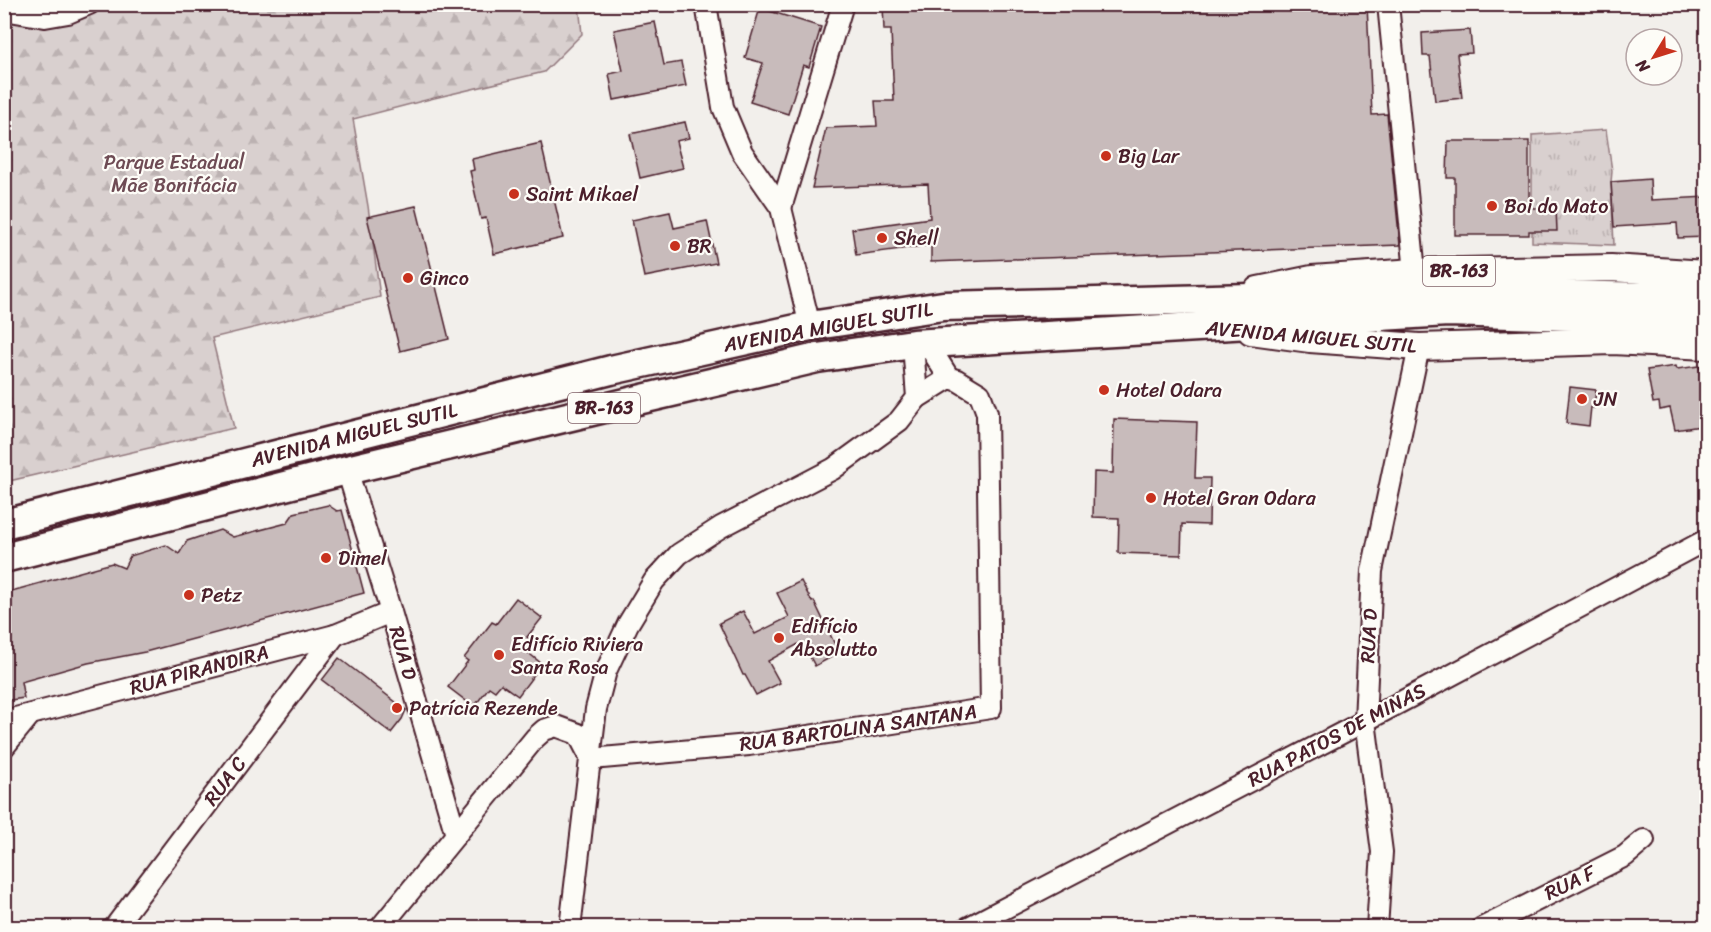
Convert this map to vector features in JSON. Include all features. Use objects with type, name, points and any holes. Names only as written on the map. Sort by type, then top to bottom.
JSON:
[{"type":"highway","name":"BR-163","points":[[1214,313],[1446,293],[1707,298]]},
{"type":"highway","name":"AVENIDA MIGUEL SUTIL","points":[[4,524],[610,370],[810,326],[944,306],[1214,313]]},
{"type":"highway","name":"BR-163","points":[[1214,313],[1448,312],[1707,323]]},
{"type":"highway","name":"AVENIDA MIGUEL SUTIL","points":[[4,558],[347,471],[817,358],[920,343],[1214,313]]},
{"type":"main road","name":"AVENIDA MIGUEL SUTIL","points":[[1214,313],[1312,279],[1414,272],[1611,268],[1707,274]]},
{"type":"main road","name":"AVENIDA MIGUEL SUTIL","points":[[1214,313],[1310,339],[1419,347],[1613,341],[1707,346]]},
{"type":"street","points":[[4,10],[45,16],[68,13],[89,4]]},
{"type":"street","points":[[706,4],[723,107],[742,153],[781,208],[810,326]]},
{"type":"street","points":[[781,208],[843,4]]},
{"type":"street","points":[[1388,4],[1414,272]]},
{"type":"street","points":[[570,927],[596,709],[606,671],[628,624],[654,581],[679,554],[721,527],[833,469],[899,421],[917,398],[949,378],[920,343]]},
{"type":"street","points":[[917,398],[920,343]]},
{"type":"street","name":"RUA D","points":[[1377,927],[1382,852],[1365,721],[1372,571],[1419,347]]},
{"type":"street","name":"RUA BARTOLINA SANTANA","points":[[591,759],[749,745],[991,708],[987,413],[981,393],[949,378]]},
{"type":"street","name":"RUA D","points":[[347,471],[391,612],[456,836]]},
{"type":"street","name":"RUA PATOS DE MINAS","points":[[967,927],[992,922],[1707,540]]},
{"type":"street","name":"RUA PIRANDIRA","points":[[4,721],[335,635],[391,612]]},
{"type":"street","name":"RUA C","points":[[114,927],[335,635]]},
{"type":"street","points":[[4,747],[30,715]]},
{"type":"street","points":[[380,927],[544,730],[556,726],[578,734],[591,759]]},
{"type":"street","name":"RUA F","points":[[1482,927],[1625,856],[1644,840]]},
{"type":"green space","name":"Parque Estadual Mãe Bonifácia","points":[[4,5],[579,5],[582,34],[544,72],[353,119],[380,297],[212,338],[234,428],[5,482]]},
{"type":"green space","points":[[1606,130],[1612,171],[1614,245],[1532,242],[1532,135]]},
{"type":"building","name":"Big Lar","points":[[883,4],[1367,4],[1372,115],[1387,114],[1400,245],[931,262],[931,245],[856,255],[852,229],[930,218],[928,184],[812,188],[826,128],[877,126],[875,101],[894,101],[891,30],[884,30]]},
{"type":"building","points":[[760,8],[821,27],[809,67],[803,65],[788,114],[750,102],[763,63],[745,58]]},
{"type":"building","points":[[655,22],[664,65],[681,62],[686,86],[614,100],[609,74],[623,71],[614,30]]},
{"type":"building","points":[[1470,30],[1472,53],[1457,54],[1462,98],[1435,101],[1430,56],[1423,56],[1422,33]]},
{"type":"building","points":[[685,122],[689,138],[676,141],[683,168],[640,178],[630,134]]},
{"type":"building","name":"Boi do Mato","points":[[1448,141],[1529,141],[1529,208],[1556,208],[1557,231],[1529,231],[1529,235],[1455,235],[1455,178],[1447,178]]},
{"type":"building","name":"Saint Mikael","points":[[541,143],[563,238],[494,254],[486,218],[481,219],[470,171],[474,170],[472,159]]},
{"type":"building","points":[[1650,179],[1651,200],[1707,197],[1707,237],[1678,238],[1677,223],[1614,227],[1611,182]]},
{"type":"building","name":"Ginco","points":[[416,206],[449,339],[400,351],[367,217]]},
{"type":"building","name":"BR","points":[[670,212],[674,228],[707,221],[716,263],[644,277],[632,220]]},
{"type":"building","points":[[1676,366],[1677,369],[1699,366],[1700,369],[1707,368],[1707,425],[1675,430],[1670,408],[1660,410],[1659,402],[1653,403],[1647,370]]},
{"type":"building","name":"JN","points":[[1570,387],[1596,390],[1589,426],[1566,423]]},
{"type":"building","name":"Hotel Gran Odara","points":[[1114,419],[1197,422],[1195,478],[1210,478],[1209,525],[1182,524],[1181,555],[1118,553],[1119,518],[1093,517],[1094,472],[1113,473]]},
{"type":"building","points":[[328,505],[337,511],[342,510],[364,593],[145,652],[88,663],[21,682],[24,698],[4,701],[4,600],[10,599],[8,592],[112,563],[124,568],[130,556],[166,545],[179,554],[187,541],[220,530],[233,537],[287,523],[294,513]]},
{"type":"building","name":"Edifício Absolutto","points":[[801,581],[812,602],[814,601],[839,653],[815,666],[802,642],[768,661],[780,683],[756,695],[743,675],[719,623],[743,611],[755,634],[789,617],[777,593]]},
{"type":"building","name":"Edifício Riviera Santa Rosa","points":[[516,598],[542,618],[527,637],[533,642],[526,651],[542,664],[518,696],[501,684],[495,691],[489,687],[474,707],[448,687],[468,661],[464,658],[492,622],[496,624]]},
{"type":"building","points":[[339,658],[406,710],[391,733],[322,680]]},
{"type":"place","name":"Big Lar","points":[[1106,156]]},
{"type":"place","name":"Saint Mikael","points":[[514,194]]},
{"type":"place","name":"Boi do Mato","points":[[1492,206]]},
{"type":"place","name":"Shell","points":[[882,238]]},
{"type":"place","name":"BR","points":[[675,246]]},
{"type":"place","name":"Ginco","points":[[408,278]]},
{"type":"place","name":"Hotel Odara","points":[[1104,390]]},
{"type":"place","name":"JN","points":[[1582,399]]},
{"type":"place","name":"Hotel Gran Odara","points":[[1151,498]]},
{"type":"place","name":"Dimel","points":[[326,558]]},
{"type":"place","name":"Petz","points":[[189,595]]},
{"type":"place","name":"Edifício Absolutto","points":[[779,638]]},
{"type":"place","name":"Edifício Riviera Santa Rosa","points":[[499,655]]},
{"type":"place","name":"Patrícia Rezende","points":[[397,708]]}]
